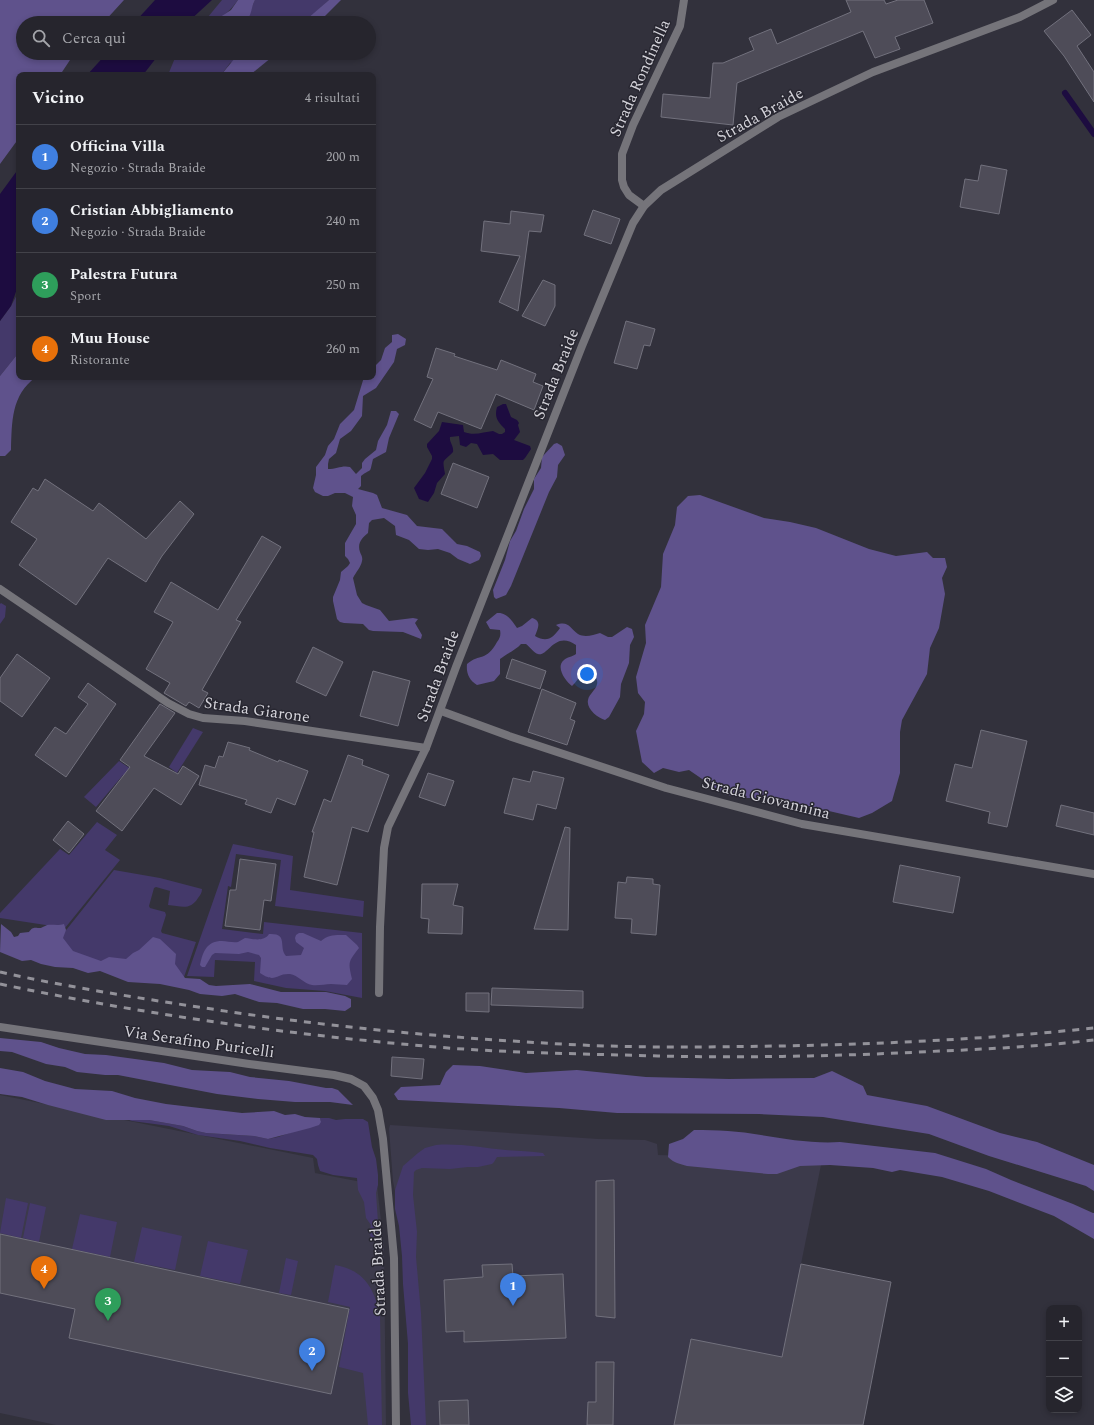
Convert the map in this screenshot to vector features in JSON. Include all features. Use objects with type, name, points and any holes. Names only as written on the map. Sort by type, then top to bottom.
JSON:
[{"type":"street","name":"Strada Rondinella","points":[[644,206],[629,195],[624,187],[622,180],[622,154],[633,124],[680,26],[684,0]]},
{"type":"street","name":"Strada Braide","points":[[379,993],[380,927],[384,848],[388,828],[426,748],[441,712],[456,666],[582,346],[633,223],[644,206],[661,190],[778,117],[873,72],[1020,17],[1053,0]]},
{"type":"street","name":"Strada Giarone","points":[[0,589],[168,703],[189,714],[215,720],[244,721],[426,748]]},
{"type":"street","name":"Strada Giovannina","points":[[441,712],[666,788],[802,824],[1094,874]]},
{"type":"street","name":"Via Serafino Puricelli","points":[[0,1027],[249,1064],[334,1075],[351,1079],[364,1086],[373,1098],[378,1110]]},
{"type":"street","name":"Strada Braide","points":[[378,1110],[383,1139],[394,1258],[396,1425]]},
{"type":"shaded area","points":[[0,0],[124,0],[109,16],[16,16],[16,60],[70,60],[62,72],[16,72],[16,142],[0,164]]},
{"type":"shaded area","points":[[155,0],[212,0],[195,16],[140,16]]},
{"type":"shaded area","points":[[222,0],[238,0],[223,16],[209,16]]},
{"type":"shaded area","points":[[238,0],[255,0],[249,16],[222,16],[231,10]]},
{"type":"shaded area","points":[[255,0],[329,0],[311,16],[248,16]]},
{"type":"shaded area","points":[[329,0],[341,0],[325,16],[310,16]]},
{"type":"shaded area","points":[[101,60],[155,60],[145,72],[90,72]]},
{"type":"shaded area","points":[[174,60],[236,60],[230,63],[223,72],[169,72]]},
{"type":"shaded area","points":[[233,60],[268,60],[254,72],[223,72]]},
{"type":"shaded area","points":[[16,172],[16,292],[11,306],[0,321],[0,194]]},
{"type":"shaded area","points":[[16,297],[16,356],[0,376],[0,321]]},
{"type":"shaded area","points":[[398,334],[406,339],[405,345],[397,349],[394,362],[376,388],[363,396],[362,416],[351,431],[340,439],[336,453],[329,459],[328,469],[344,466],[350,467],[356,474],[362,468],[362,463],[365,459],[376,450],[378,441],[387,425],[391,411],[396,411],[399,414],[389,438],[386,452],[373,459],[370,470],[361,476],[361,486],[358,489],[377,495],[382,508],[407,515],[417,526],[442,529],[457,544],[467,546],[480,552],[481,556],[479,560],[470,564],[458,559],[450,553],[438,549],[419,549],[409,540],[396,535],[395,526],[384,518],[372,520],[369,523],[368,533],[362,539],[359,546],[362,558],[360,567],[353,578],[357,595],[362,603],[380,610],[389,621],[413,618],[418,619],[415,623],[422,635],[421,639],[403,632],[373,631],[369,630],[363,624],[344,623],[337,619],[333,597],[340,580],[341,572],[350,563],[345,556],[345,543],[356,524],[356,515],[352,506],[353,497],[345,493],[335,493],[328,496],[323,496],[315,492],[313,488],[316,467],[325,455],[328,446],[334,439],[340,424],[354,410],[363,380],[376,380],[376,365],[381,360],[385,348],[392,342],[392,335]]},
{"type":"shaded area","points":[[16,356],[16,380],[33,380],[22,392],[17,401],[14,410],[11,450],[5,456],[0,456],[0,376]]},
{"type":"shaded area","points":[[506,404],[511,417],[519,423],[518,425],[520,432],[514,440],[530,446],[531,449],[525,458],[523,460],[500,460],[493,454],[483,455],[477,444],[471,443],[466,447],[460,445],[459,436],[450,437],[453,452],[444,461],[445,474],[437,483],[434,493],[428,502],[419,499],[414,488],[425,473],[432,459],[427,444],[439,431],[442,422],[463,425],[464,432],[468,433],[475,434],[493,431],[502,434],[505,432],[505,429],[496,417],[496,414],[497,407]]},
{"type":"shaded area","points":[[557,443],[562,446],[565,455],[558,465],[557,477],[549,492],[511,586],[506,595],[496,599],[494,597],[493,590],[505,560],[510,541],[516,531],[524,509],[534,489],[534,479],[541,468],[542,457],[554,444]]},
{"type":"shaded area","points":[[700,495],[764,518],[816,528],[869,549],[896,556],[927,552],[933,558],[945,558],[947,567],[942,578],[945,594],[939,628],[930,648],[927,674],[902,720],[900,732],[900,773],[892,801],[872,813],[859,818],[773,798],[741,798],[724,794],[689,770],[679,772],[663,768],[654,773],[642,762],[636,731],[644,714],[645,702],[638,693],[636,677],[646,643],[645,625],[661,587],[663,554],[675,525],[677,507],[688,496]]},
{"type":"shaded area","points":[[1,603],[6,606],[5,617],[0,624],[0,604]]},
{"type":"shaded area","points":[[497,613],[506,615],[517,628],[532,618],[535,619],[538,625],[535,636],[543,639],[552,637],[560,628],[556,625],[563,623],[583,636],[600,633],[608,637],[612,637],[627,627],[632,629],[634,637],[630,645],[629,663],[621,684],[620,697],[609,717],[605,720],[602,719],[593,713],[589,707],[588,700],[597,683],[597,679],[594,675],[590,673],[584,674],[572,686],[562,674],[562,663],[565,659],[576,654],[576,645],[569,641],[563,640],[557,642],[542,654],[536,653],[526,644],[521,644],[500,659],[500,674],[494,681],[477,685],[474,683],[469,676],[467,664],[490,652],[499,639],[500,630],[490,629],[486,622]]},
{"type":"shaded area","points":[[193,728],[203,732],[177,773],[169,767]]},
{"type":"shaded area","points":[[119,761],[134,771],[127,778],[123,775],[96,807],[84,797]]},
{"type":"shaded area","points":[[97,822],[117,835],[105,850],[120,860],[65,928],[0,918],[0,913],[60,849],[69,855]]},
{"type":"shaded area","points":[[233,844],[293,856],[290,890],[364,901],[363,917],[275,906],[281,860],[236,854],[231,887],[228,886],[222,929],[263,934],[264,922],[362,933],[362,998],[325,991],[286,988],[254,981],[255,962],[215,960],[214,977],[187,976]]},
{"type":"shaded area","points":[[114,870],[160,878],[202,889],[201,894],[192,905],[181,907],[168,905],[170,891],[156,887],[154,888],[149,906],[150,908],[165,912],[166,915],[161,931],[162,933],[196,942],[183,980],[43,953],[67,929]]},
{"type":"shaded area","points":[[1,924],[11,932],[14,937],[18,936],[20,933],[29,932],[34,928],[41,928],[47,925],[64,924],[66,930],[63,938],[73,951],[101,961],[109,957],[126,959],[139,950],[153,937],[160,939],[176,954],[175,964],[185,978],[200,979],[209,985],[216,986],[250,984],[281,992],[326,992],[345,996],[351,999],[351,1007],[345,1011],[303,1009],[277,1003],[259,1002],[235,994],[222,996],[200,994],[189,990],[160,984],[128,982],[100,971],[88,973],[73,968],[55,967],[41,964],[31,960],[22,961],[0,952]]},
{"type":"shaded area","points":[[299,933],[303,933],[321,941],[330,936],[346,935],[357,945],[359,948],[350,962],[352,979],[347,985],[312,985],[290,974],[269,978],[260,973],[261,958],[259,955],[248,952],[239,954],[215,953],[212,955],[205,967],[200,965],[206,948],[217,941],[238,942],[245,938],[261,939],[267,937],[269,934],[275,934],[281,938],[286,956],[301,955],[304,948],[296,942],[295,938]]},
{"type":"shaded area","points":[[0,1038],[41,1042],[85,1054],[106,1055],[164,1063],[192,1070],[230,1072],[250,1077],[289,1081],[332,1088],[338,1090],[353,1105],[330,1102],[295,1102],[258,1099],[217,1094],[118,1075],[77,1072],[65,1067],[46,1064],[12,1052],[0,1051]]},
{"type":"shaded area","points":[[453,1065],[480,1066],[526,1073],[577,1070],[646,1077],[729,1079],[814,1078],[832,1071],[863,1086],[867,1095],[927,1106],[1000,1133],[1037,1142],[1094,1165],[1094,1191],[1086,1186],[989,1156],[929,1134],[823,1117],[759,1114],[617,1113],[559,1108],[398,1100],[394,1094],[401,1087],[440,1085],[446,1072]]},
{"type":"shaded area","points":[[0,1068],[23,1072],[45,1081],[75,1089],[112,1091],[135,1098],[166,1104],[242,1113],[274,1111],[285,1115],[295,1114],[305,1117],[320,1118],[321,1122],[319,1125],[310,1128],[268,1139],[254,1136],[206,1133],[183,1126],[149,1120],[106,1120],[22,1097],[0,1094]]},
{"type":"shaded area","points":[[0,1095],[313,1158],[315,1173],[377,1185],[384,1248],[386,1425],[56,1425],[0,1413]]},
{"type":"shaded area","points":[[320,1118],[336,1120],[363,1119],[368,1122],[378,1175],[376,1193],[379,1237],[371,1237],[369,1233],[371,1225],[366,1218],[364,1202],[358,1190],[357,1178],[333,1175],[320,1171],[317,1159],[313,1155],[270,1148],[240,1141],[198,1135],[169,1126],[129,1120],[149,1120],[183,1126],[206,1133],[254,1136],[268,1139],[321,1122]]},
{"type":"shaded area","points":[[390,1125],[598,1139],[645,1140],[657,1144],[658,1155],[822,1160],[801,1264],[891,1282],[863,1425],[415,1425],[406,1246],[393,1181],[389,1129]]},
{"type":"shaded area","points":[[694,1130],[736,1132],[800,1141],[840,1142],[935,1153],[986,1169],[1094,1213],[1094,1239],[1054,1216],[989,1191],[942,1177],[900,1170],[892,1172],[873,1168],[830,1165],[800,1166],[777,1174],[768,1174],[687,1166],[670,1159],[668,1157],[669,1144],[683,1139]]},
{"type":"shaded area","points":[[436,1145],[462,1145],[534,1152],[543,1153],[545,1156],[497,1157],[492,1164],[478,1167],[450,1169],[422,1168],[414,1172],[413,1195],[417,1232],[416,1257],[421,1313],[426,1425],[411,1425],[408,1393],[408,1344],[402,1256],[399,1226],[395,1209],[395,1190],[403,1166],[425,1148]]},
{"type":"shaded area","points":[[6,1198],[28,1203],[21,1238],[0,1233]]},
{"type":"shaded area","points":[[30,1203],[46,1207],[39,1242],[23,1238]]},
{"type":"shaded area","points":[[80,1214],[117,1222],[110,1257],[72,1249]]},
{"type":"shaded area","points":[[142,1227],[182,1236],[175,1270],[134,1262]]},
{"type":"shaded area","points":[[208,1241],[248,1250],[240,1284],[200,1276]]},
{"type":"shaded area","points":[[286,1258],[298,1261],[291,1295],[279,1293]]},
{"type":"shaded area","points":[[335,1265],[345,1267],[360,1276],[371,1289],[378,1305],[380,1315],[382,1425],[368,1425],[363,1373],[339,1367],[350,1307],[328,1302]]},
{"type":"building","points":[[846,0],[884,0],[886,4],[898,0],[924,0],[933,23],[895,37],[900,49],[875,58],[863,31],[737,83],[733,125],[661,117],[663,94],[710,98],[713,63],[723,63],[754,50],[749,38],[771,29],[777,44],[851,12]]},
{"type":"building","points":[[1072,10],[1091,35],[1077,46],[1094,72],[1094,102],[1064,56],[1044,31]]},
{"type":"building","points":[[981,165],[1007,170],[999,214],[960,207],[965,179],[978,181]]},
{"type":"building","points":[[593,210],[620,219],[611,244],[584,235]]},
{"type":"building","points":[[511,211],[544,215],[541,232],[529,231],[518,311],[499,302],[520,256],[481,251],[484,221],[510,224]]},
{"type":"building","points":[[543,280],[555,285],[555,306],[545,326],[522,316]]},
{"type":"building","points":[[626,321],[655,329],[650,346],[644,345],[637,369],[614,363]]},
{"type":"building","points":[[436,348],[455,354],[454,356],[497,370],[501,360],[536,374],[533,382],[543,386],[534,410],[496,394],[481,429],[438,412],[431,428],[414,420],[433,379],[427,377]]},
{"type":"building","points":[[453,463],[489,477],[477,508],[441,494]]},
{"type":"building","points":[[45,479],[93,511],[99,503],[146,539],[180,501],[194,514],[162,556],[146,582],[108,558],[76,605],[19,565],[37,539],[11,522],[33,488],[38,491]]},
{"type":"building","points":[[262,536],[281,547],[236,620],[241,622],[202,690],[208,693],[199,708],[189,702],[186,706],[164,693],[170,683],[146,669],[173,622],[154,612],[171,582],[218,610]]},
{"type":"building","points":[[313,647],[343,662],[326,696],[296,682]]},
{"type":"building","points":[[17,654],[50,678],[22,717],[0,701],[0,678]]},
{"type":"building","points":[[512,659],[546,671],[540,689],[506,678]]},
{"type":"building","points":[[373,671],[410,681],[398,726],[360,716]]},
{"type":"building","points":[[88,683],[116,704],[66,777],[35,755],[55,727],[66,734],[88,704],[78,697]]},
{"type":"building","points":[[542,689],[576,703],[570,719],[575,721],[567,745],[528,732]]},
{"type":"building","points":[[160,704],[175,713],[144,756],[178,774],[183,766],[199,776],[181,805],[154,788],[122,831],[96,811],[130,767],[120,760]]},
{"type":"building","points":[[981,730],[1027,741],[1007,827],[988,823],[990,812],[946,801],[955,764],[972,768]]},
{"type":"building","points":[[228,742],[250,748],[249,750],[278,762],[279,760],[308,771],[295,805],[277,798],[271,813],[245,804],[247,800],[199,785],[205,765],[215,768],[219,756],[223,757]]},
{"type":"building","points":[[348,755],[363,760],[362,765],[389,775],[368,832],[352,827],[337,885],[304,877],[314,832],[312,832],[324,799],[331,802]]},
{"type":"building","points":[[533,771],[564,778],[556,809],[537,804],[533,820],[504,813],[513,778],[530,782]]},
{"type":"building","points":[[428,773],[454,781],[445,806],[419,797]]},
{"type":"building","points":[[1061,805],[1094,813],[1094,835],[1056,826]]},
{"type":"building","points":[[68,821],[84,834],[69,853],[53,840]]},
{"type":"building","points":[[565,827],[570,828],[568,930],[534,929]]},
{"type":"building","points":[[240,859],[276,864],[271,901],[264,900],[260,930],[225,926],[230,890],[236,890]]},
{"type":"building","points":[[900,865],[960,877],[953,913],[893,902]]},
{"type":"building","points":[[627,877],[653,879],[653,884],[660,885],[656,935],[631,933],[632,919],[615,918],[618,882],[626,883]]},
{"type":"building","points":[[422,884],[458,884],[453,905],[463,907],[462,934],[428,933],[429,919],[421,918]]},
{"type":"building","points":[[492,988],[583,991],[583,1008],[491,1005]]},
{"type":"building","points":[[466,993],[489,993],[489,1012],[466,1011]]},
{"type":"building","points":[[392,1057],[424,1059],[422,1079],[391,1076]]},
{"type":"building","points":[[614,1180],[615,1318],[596,1316],[596,1181]]},
{"type":"building","points":[[0,1234],[349,1309],[331,1394],[69,1338],[75,1309],[0,1293]]},
{"type":"building","points":[[512,1264],[513,1276],[563,1274],[566,1338],[464,1342],[464,1331],[446,1332],[444,1280],[483,1277],[482,1265]]},
{"type":"building","points":[[801,1264],[891,1282],[863,1425],[674,1425],[691,1339],[782,1357]]},
{"type":"building","points":[[596,1362],[614,1362],[613,1425],[587,1425],[588,1402],[596,1402]]},
{"type":"building","points":[[468,1400],[469,1425],[440,1425],[439,1401]]},
{"type":"waterway","points":[[1065,93],[1094,134]]},
{"type":"railway","points":[[0,972],[136,997],[308,1022],[490,1040],[581,1045],[705,1047],[859,1044],[976,1038],[1094,1028]]},
{"type":"railway","points":[[0,984],[167,1015],[279,1031],[392,1043],[500,1051],[658,1056],[799,1056],[1036,1046],[1094,1040]]},
{"type":"place","name":"Muu House","points":[[44,1289]]},
{"type":"place","name":"Officina Villa","points":[[513,1306]]},
{"type":"place","name":"Palestra Futura","points":[[108,1321]]},
{"type":"place","name":"Cristian Abbigliamento","points":[[312,1371]]}]
